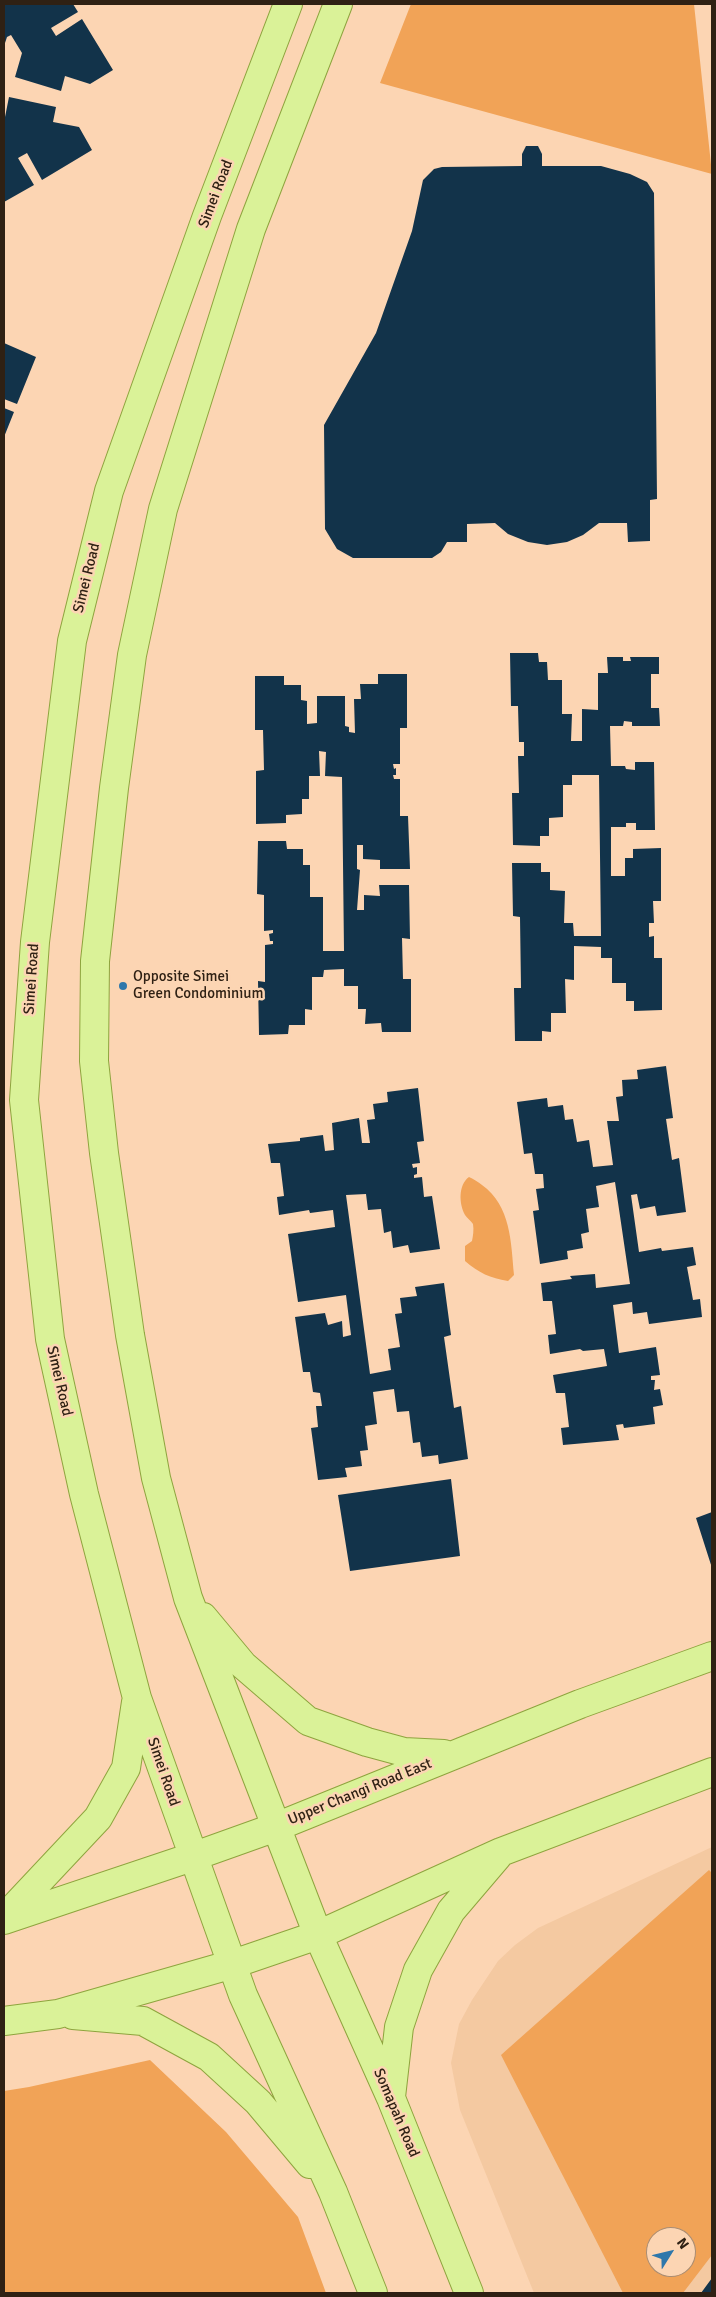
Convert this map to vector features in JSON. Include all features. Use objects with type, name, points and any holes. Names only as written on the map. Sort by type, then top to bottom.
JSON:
[{"type":"main road","name":"Simei Road","points":[[232,1964],[192,1857],[137,1698],[84,1494],[50,1339],[24,1100],[35,942],[72,641],[108,491],[207,216],[288,4]]},
{"type":"main road","points":[[318,1935],[188,1598],[156,1478],[117,1256],[104,1153],[94,1061],[95,961],[114,788],[132,655],[163,509],[251,229],[338,4]]},
{"type":"main road","points":[[188,1598],[243,1665],[308,1721],[358,1739],[404,1752],[453,1755]]},
{"type":"main road","name":"Upper Changi Road East","points":[[4,1919],[192,1857],[276,1827],[580,1704],[712,1656]]},
{"type":"main road","points":[[4,1919],[98,1818],[126,1768],[137,1698]]},
{"type":"main road","points":[[4,2021],[58,2014],[232,1964],[318,1935],[501,1852],[712,1772]]},
{"type":"main road","points":[[391,2098],[399,2027],[418,1970],[451,1911],[501,1852]]},
{"type":"main road","name":"Somapah Road","points":[[318,1935],[391,2098],[469,2293]]},
{"type":"main road","points":[[232,1964],[243,1996],[333,2192],[374,2293]]},
{"type":"main road","points":[[58,2014],[143,2022],[209,2057],[258,2102],[333,2192]]},
{"type":"shaded area","points":[[411,4],[694,4],[712,174],[380,83]]},
{"type":"shaded area","points":[[469,1177],[492,1194],[504,1214],[510,1238],[514,1275],[508,1281],[485,1274],[465,1261],[465,1246],[472,1241],[473,1224],[463,1211],[461,1190],[465,1180]]},
{"type":"shaded area","points":[[712,1847],[712,2293],[534,2293],[460,2110],[451,2063],[459,2024],[472,2000],[498,1961],[515,1945],[538,1928]]},
{"type":"shaded area","points":[[709,1870],[712,1873],[712,2255],[696,2276],[696,2227],[646,2227],[646,2277],[695,2277],[683,2293],[623,2293],[501,2055]]},
{"type":"shaded area","points":[[150,2060],[226,2132],[298,2217],[326,2293],[4,2293],[4,2091]]},
{"type":"building","points":[[4,4],[73,4],[78,12],[51,28],[56,36],[82,19],[113,70],[90,84],[65,76],[61,91],[15,77],[22,53],[11,35],[7,37],[4,46]]},
{"type":"building","points":[[9,97],[56,107],[53,122],[79,127],[92,150],[42,180],[27,153],[18,158],[34,185],[4,202],[4,122]]},
{"type":"building","points":[[526,146],[538,146],[542,154],[542,166],[601,166],[630,174],[647,182],[654,193],[657,499],[650,500],[650,541],[628,542],[627,523],[599,523],[583,535],[567,542],[547,545],[528,542],[508,534],[495,523],[467,524],[467,542],[447,542],[441,552],[432,558],[353,558],[337,549],[325,529],[324,425],[376,333],[412,231],[423,180],[434,169],[442,167],[522,166],[522,154]]},
{"type":"building","points":[[4,343],[36,357],[17,404],[4,399]]},
{"type":"building","points":[[4,408],[14,412],[4,437]]},
{"type":"building","points":[[510,653],[538,653],[539,662],[547,662],[548,680],[562,680],[562,714],[572,714],[571,741],[582,741],[582,709],[598,710],[598,673],[608,673],[607,657],[623,657],[623,661],[631,661],[630,657],[659,657],[659,674],[651,674],[651,708],[659,708],[660,726],[632,726],[632,722],[624,721],[623,726],[610,726],[611,766],[625,766],[626,769],[635,770],[635,762],[654,762],[655,830],[636,830],[636,823],[626,823],[626,827],[611,827],[611,876],[625,876],[625,858],[633,858],[633,849],[661,848],[661,901],[653,901],[654,923],[649,923],[649,937],[654,936],[654,958],[662,958],[662,1010],[634,1011],[634,1001],[626,1001],[626,983],[612,983],[612,958],[601,958],[601,947],[574,946],[574,980],[565,979],[566,1013],[551,1013],[551,1032],[542,1031],[542,1041],[515,1041],[514,988],[521,988],[520,917],[513,916],[512,863],[541,863],[541,872],[550,872],[550,890],[565,891],[564,923],[573,923],[574,936],[601,936],[599,775],[572,775],[572,785],[563,785],[563,817],[549,818],[549,836],[540,836],[540,846],[513,845],[512,793],[519,793],[518,756],[524,756],[524,742],[519,742],[518,706],[511,706]]},
{"type":"building","points":[[378,674],[407,674],[407,728],[400,728],[400,764],[393,764],[394,769],[396,768],[396,775],[393,775],[394,779],[400,779],[400,816],[408,816],[410,869],[380,869],[380,860],[363,859],[363,845],[357,845],[357,869],[360,870],[357,910],[364,910],[364,895],[380,896],[379,885],[409,885],[410,939],[402,938],[403,979],[411,979],[411,1032],[382,1032],[381,1023],[365,1024],[366,1009],[358,1009],[358,986],[344,986],[344,969],[324,970],[323,977],[312,977],[312,1010],[305,1009],[305,1025],[289,1025],[288,1034],[259,1035],[258,981],[265,982],[265,945],[273,944],[273,941],[270,941],[269,934],[273,933],[273,930],[264,931],[264,895],[257,894],[258,841],[286,841],[287,849],[303,849],[303,865],[310,865],[310,897],[323,897],[323,951],[344,951],[342,777],[325,776],[326,752],[319,751],[320,776],[309,776],[309,799],[302,799],[302,814],[286,815],[286,823],[256,824],[256,771],[264,770],[263,730],[255,730],[255,676],[284,676],[284,685],[301,685],[301,700],[307,701],[307,724],[317,723],[317,696],[345,696],[345,726],[349,727],[349,732],[355,733],[354,699],[361,699],[360,684],[378,684]]},
{"type":"building","points":[[666,1066],[673,1118],[666,1119],[672,1160],[679,1158],[686,1212],[657,1216],[655,1206],[640,1209],[637,1194],[631,1195],[639,1252],[661,1248],[662,1251],[693,1247],[696,1265],[687,1267],[693,1300],[700,1299],[702,1317],[649,1324],[647,1312],[633,1314],[632,1302],[613,1305],[619,1353],[656,1347],[660,1375],[651,1376],[651,1380],[655,1380],[654,1390],[660,1389],[663,1405],[653,1407],[655,1424],[624,1428],[623,1424],[616,1425],[619,1440],[563,1445],[561,1428],[569,1427],[565,1393],[556,1393],[553,1375],[607,1366],[604,1349],[583,1351],[580,1349],[550,1354],[548,1335],[556,1334],[552,1301],[543,1301],[541,1283],[572,1279],[570,1276],[595,1274],[596,1288],[630,1284],[615,1182],[596,1186],[599,1207],[586,1209],[589,1232],[581,1234],[583,1248],[567,1251],[568,1259],[540,1264],[533,1211],[539,1210],[536,1189],[544,1188],[543,1174],[535,1174],[532,1153],[524,1154],[517,1102],[547,1098],[548,1107],[563,1105],[565,1120],[573,1119],[577,1142],[589,1140],[593,1167],[613,1165],[607,1121],[619,1121],[616,1097],[623,1096],[622,1080],[638,1079],[637,1070]]},
{"type":"building","points":[[418,1088],[424,1141],[417,1142],[420,1163],[412,1164],[413,1168],[417,1167],[417,1174],[414,1175],[414,1178],[422,1177],[424,1197],[432,1196],[440,1249],[410,1253],[408,1245],[393,1248],[391,1231],[384,1233],[381,1209],[368,1210],[366,1194],[346,1195],[370,1374],[391,1370],[388,1349],[400,1347],[395,1314],[402,1313],[400,1298],[417,1296],[415,1287],[444,1283],[451,1335],[444,1337],[454,1408],[461,1406],[468,1459],[439,1464],[438,1455],[422,1457],[420,1442],[413,1443],[409,1411],[397,1412],[394,1389],[373,1392],[377,1424],[365,1426],[368,1450],[360,1451],[362,1466],[345,1468],[347,1477],[318,1480],[311,1428],[318,1427],[316,1406],[322,1406],[320,1393],[313,1392],[310,1372],[303,1372],[295,1317],[325,1313],[328,1325],[342,1321],[343,1337],[351,1335],[346,1295],[298,1302],[288,1234],[335,1227],[333,1210],[310,1213],[309,1210],[279,1215],[277,1197],[284,1196],[280,1163],[271,1163],[268,1144],[300,1141],[300,1138],[323,1135],[325,1151],[334,1150],[332,1123],[359,1118],[362,1143],[370,1143],[367,1120],[375,1119],[373,1104],[388,1102],[387,1092]]},
{"type":"building","points":[[451,1479],[460,1556],[350,1571],[338,1495]]},
{"type":"building","points":[[712,1512],[712,1568],[696,1518]]},
{"type":"building","points":[[712,2278],[712,2293],[701,2293]]},
{"type":"place","name":"Opposite Simei Green Condominium","points":[[123,986]]}]
